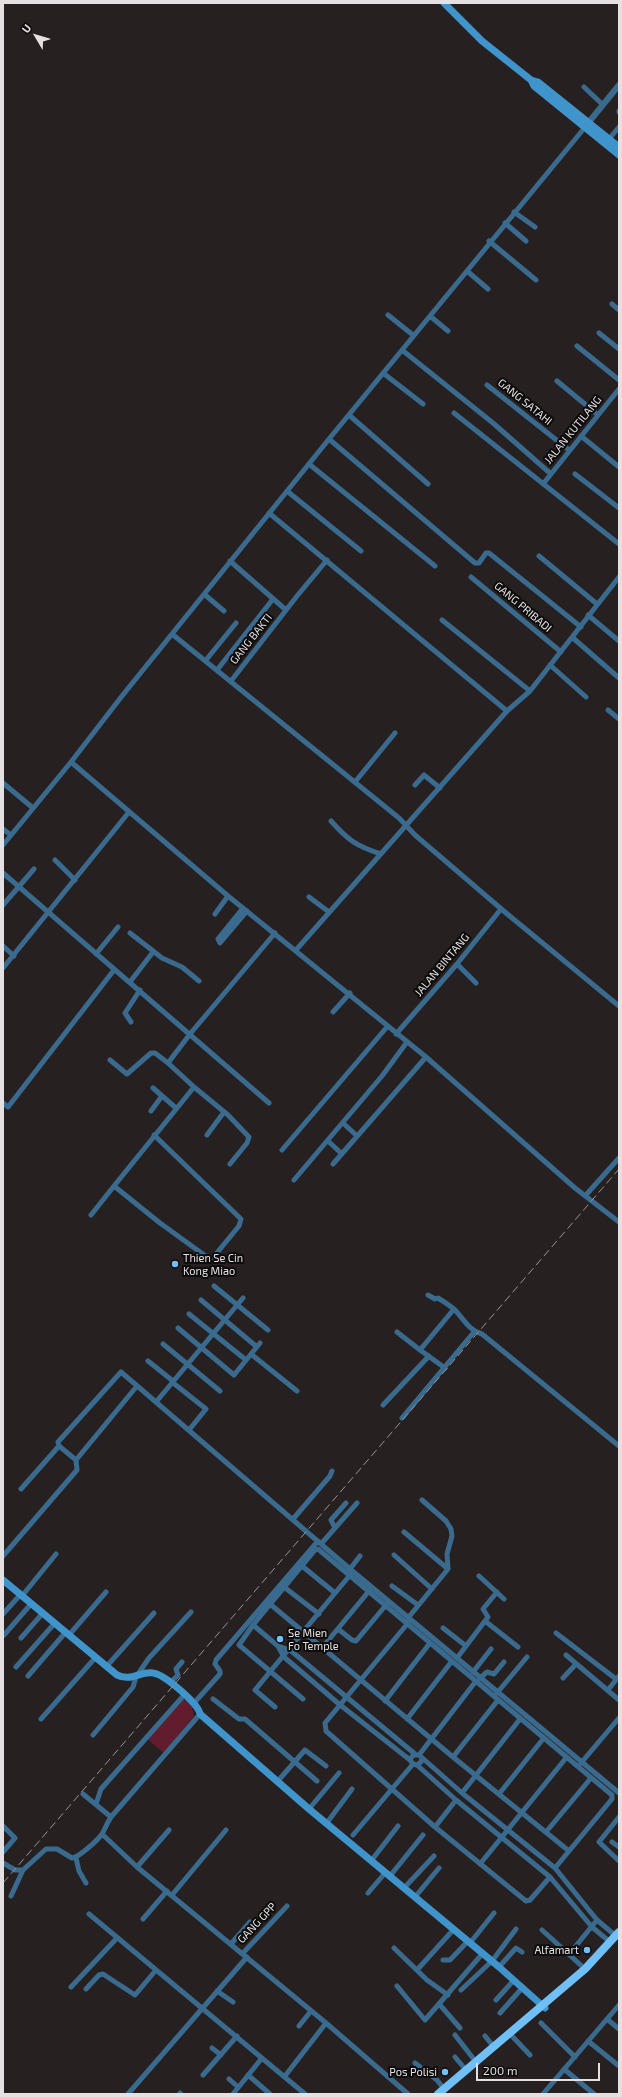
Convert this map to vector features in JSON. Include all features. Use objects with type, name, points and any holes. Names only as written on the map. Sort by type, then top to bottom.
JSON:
[{"type":"highway","points":[[442,2092],[512,2036],[585,1969],[616,1937]]},
{"type":"highway","points":[[442,2092],[466,2070],[587,1972],[616,1937]]},
{"type":"main road","points":[[444,3],[482,40],[531,80],[538,82],[587,124],[619,155]]},
{"type":"main road","points":[[587,124],[619,147]]},
{"type":"main road","points":[[3,1580],[106,1667],[124,1678],[136,1677],[149,1672],[156,1673],[185,1694],[199,1709],[200,1714],[277,1782],[523,1987],[544,2007]]},
{"type":"street","points":[[3,845],[413,335],[619,85]]},
{"type":"street","points":[[584,87],[603,105]]},
{"type":"street","points":[[609,139],[619,127]]},
{"type":"street","points":[[514,212],[535,227]]},
{"type":"street","points":[[505,223],[526,241]]},
{"type":"street","points":[[489,242],[536,280]]},
{"type":"street","points":[[467,271],[488,289]]},
{"type":"street","points":[[612,304],[619,310]]},
{"type":"street","points":[[388,315],[413,335]]},
{"type":"street","points":[[430,316],[448,331]]},
{"type":"street","points":[[600,333],[619,349]]},
{"type":"street","points":[[577,346],[619,380]]},
{"type":"street","points":[[402,350],[493,423],[551,474]]},
{"type":"street","points":[[383,373],[423,404]]},
{"type":"street","points":[[557,382],[598,415]]},
{"type":"street","name":"GANG SATAHI","points":[[487,385],[569,450]]},
{"type":"street","name":"JALAN KUTILANG","points":[[544,484],[569,450],[618,392]]},
{"type":"street","points":[[454,413],[619,544]]},
{"type":"street","points":[[349,415],[428,484]]},
{"type":"street","points":[[581,436],[619,468]]},
{"type":"street","points":[[329,439],[478,564],[486,553],[489,553],[581,627]]},
{"type":"street","points":[[309,464],[435,566]]},
{"type":"street","points":[[575,474],[619,508]]},
{"type":"street","points":[[287,491],[361,551]]},
{"type":"street","points":[[269,513],[507,711]]},
{"type":"street","points":[[539,556],[597,604]]},
{"type":"street","name":"GANG BAKTI","points":[[232,681],[286,610],[327,560]]},
{"type":"street","points":[[230,561],[286,610]]},
{"type":"street","name":"GANG PRIBADI","points":[[471,577],[562,652]]},
{"type":"street","points":[[296,950],[507,711],[530,692],[573,638],[588,615],[618,580]]},
{"type":"street","points":[[204,594],[224,611]]},
{"type":"street","points":[[217,670],[273,599]]},
{"type":"street","points":[[588,615],[619,641]]},
{"type":"street","points":[[442,620],[530,692]]},
{"type":"street","points":[[206,660],[236,623]]},
{"type":"street","points":[[172,634],[232,681],[407,825],[415,835],[619,1006]]},
{"type":"street","points":[[573,638],[619,678]]},
{"type":"street","points":[[550,665],[586,697]]},
{"type":"street","points":[[608,710],[619,719]]},
{"type":"street","points":[[355,782],[395,733]]},
{"type":"street","points":[[71,762],[228,896],[350,993],[396,1034],[426,1057],[585,1196],[619,1222]]},
{"type":"street","points":[[416,785],[424,775],[440,788]]},
{"type":"street","points":[[3,783],[33,808]]},
{"type":"street","points":[[3,968],[49,913],[129,812]]},
{"type":"street","points":[[331,821],[347,839],[356,845],[381,854]]},
{"type":"street","points":[[3,829],[11,835]]},
{"type":"street","points":[[55,860],[75,880]]},
{"type":"street","points":[[3,905],[34,869]]},
{"type":"street","points":[[3,873],[269,1103]]},
{"type":"street","points":[[215,914],[228,896]]},
{"type":"street","points":[[309,897],[329,912]]},
{"type":"street","points":[[245,909],[220,943],[218,939],[245,909]]},
{"type":"street","name":"JALAN BINTANG","points":[[396,1034],[458,964],[502,909]]},
{"type":"street","points":[[96,954],[118,927]]},
{"type":"street","points":[[130,933],[167,962],[182,967],[199,981]]},
{"type":"street","points":[[168,1063],[190,1034],[275,933]]},
{"type":"street","points":[[3,946],[14,956]]},
{"type":"street","points":[[130,982],[153,952]]},
{"type":"street","points":[[458,964],[476,983]]},
{"type":"street","points":[[3,1102],[8,1107],[114,970]]},
{"type":"street","points":[[131,1022],[126,1016],[126,1013],[140,990]]},
{"type":"street","points":[[333,1012],[350,993]]},
{"type":"street","points":[[282,1150],[387,1026]]},
{"type":"street","points":[[294,1180],[343,1123],[407,1042]]},
{"type":"street","points":[[110,1060],[127,1074],[150,1052],[155,1053],[168,1063],[247,1134],[249,1138],[230,1164]]},
{"type":"street","points":[[333,1164],[426,1057]]},
{"type":"street","points":[[91,1215],[194,1087]]},
{"type":"street","points":[[153,1088],[176,1108]]},
{"type":"street","points":[[150,1111],[162,1096]]},
{"type":"street","points":[[207,1135],[224,1112]]},
{"type":"street","points":[[343,1123],[357,1136]]},
{"type":"street","points":[[114,1186],[207,1258],[211,1260],[216,1256],[239,1226],[241,1219],[154,1135]]},
{"type":"street","points":[[328,1141],[342,1154]]},
{"type":"street","points":[[585,1196],[619,1158]]},
{"type":"street","points":[[214,1286],[268,1330]]},
{"type":"street","points":[[428,1295],[435,1299],[438,1298],[454,1309],[474,1332],[481,1333],[619,1446]]},
{"type":"street","points":[[156,1402],[242,1298]]},
{"type":"street","points":[[178,1328],[234,1375],[258,1345],[224,1320],[201,1300]]},
{"type":"street","points":[[420,1350],[454,1309]]},
{"type":"street","points":[[188,1314],[246,1360]]},
{"type":"street","points":[[397,1332],[445,1368]]},
{"type":"street","points":[[402,1418],[474,1332]]},
{"type":"street","points":[[163,1344],[220,1391]]},
{"type":"street","points":[[251,1354],[297,1391]]},
{"type":"street","points":[[383,1405],[429,1356]]},
{"type":"street","points":[[148,1361],[206,1409],[189,1430]]},
{"type":"street","points":[[21,1489],[59,1446],[59,1441],[121,1372],[293,1519],[369,1591],[408,1620],[430,1643],[473,1672],[478,1680],[497,1693],[619,1793]]},
{"type":"street","points":[[76,1460],[137,1386]]},
{"type":"street","points":[[3,1556],[77,1470],[76,1460],[59,1446]]},
{"type":"street","points":[[293,1519],[329,1478],[332,1471]]},
{"type":"street","points":[[422,1500],[446,1521],[451,1529],[452,1536],[447,1550],[448,1569],[339,1704],[325,1723],[326,1731],[435,1827],[527,1902],[550,1877]]},
{"type":"street","points":[[335,1528],[331,1520],[346,1503]]},
{"type":"street","points":[[194,1703],[221,1672],[215,1664],[216,1660],[319,1542],[335,1528],[357,1503]]},
{"type":"street","points":[[404,1532],[448,1569]]},
{"type":"street","points":[[303,1699],[239,1646],[240,1641],[252,1625],[315,1550],[319,1549],[350,1572],[408,1620],[478,1680],[498,1700],[543,1739],[611,1794],[612,1797],[555,1868]]},
{"type":"street","points":[[3,1614],[21,1596],[56,1554]]},
{"type":"street","points":[[394,1555],[432,1588]]},
{"type":"street","points":[[275,1707],[255,1690],[290,1650],[335,1593],[360,1556]]},
{"type":"street","points":[[302,1566],[335,1593]]},
{"type":"street","points":[[478,1576],[504,1599]]},
{"type":"street","points":[[392,1586],[418,1605]]},
{"type":"street","points":[[284,1587],[318,1614]]},
{"type":"street","points":[[322,1648],[369,1591]]},
{"type":"street","points":[[28,1676],[106,1592]]},
{"type":"street","points":[[407,1719],[485,1621],[488,1616],[483,1609],[497,1592]]},
{"type":"street","points":[[4,1635],[31,1604]]},
{"type":"street","points":[[270,1604],[385,1701],[569,1851]]},
{"type":"street","points":[[338,1629],[352,1640],[356,1641],[386,1605]]},
{"type":"street","points":[[93,1735],[133,1687],[136,1677],[149,1658],[191,1612]]},
{"type":"street","points":[[106,1667],[154,1613]]},
{"type":"street","points":[[21,1638],[42,1614]]},
{"type":"street","points":[[485,1621],[518,1647]]},
{"type":"street","points":[[16,1667],[54,1624]]},
{"type":"street","points":[[252,1625],[278,1646],[290,1650],[555,1868],[597,1920],[616,1937]]},
{"type":"street","points":[[443,1628],[466,1646]]},
{"type":"street","points":[[556,1633],[617,1677],[608,1690]]},
{"type":"street","points":[[385,1701],[430,1643]]},
{"type":"street","points":[[278,1646],[284,1657],[339,1704],[413,1763],[501,1838],[550,1877],[592,1927],[616,1937]]},
{"type":"street","points":[[473,1672],[491,1649]]},
{"type":"street","points":[[566,1655],[619,1699]]},
{"type":"street","points":[[497,1693],[527,1657]]},
{"type":"street","points":[[41,1719],[95,1658]]},
{"type":"street","points":[[170,1683],[178,1674],[176,1670],[182,1662]]},
{"type":"street","points":[[419,1756],[478,1680],[486,1672],[494,1674],[504,1662]]},
{"type":"street","points":[[563,1678],[576,1664]]},
{"type":"street","points":[[96,1804],[101,1789],[185,1694]]},
{"type":"street","points":[[212,1699],[239,1719],[245,1719],[317,1781]]},
{"type":"street","points":[[453,1757],[498,1700]]},
{"type":"street","points":[[76,1858],[102,1834],[104,1827],[111,1818],[200,1714]]},
{"type":"street","points":[[581,1763],[619,1718]]},
{"type":"street","points":[[462,1793],[520,1719]]},
{"type":"street","points":[[499,1794],[543,1739]]},
{"type":"street","points":[[277,1782],[294,1761],[306,1750],[326,1766]]},
{"type":"street","points":[[413,1763],[411,1756],[419,1756]]},
{"type":"street","points":[[353,1835],[413,1763],[421,1762],[419,1756]]},
{"type":"street","points":[[480,1864],[566,1758]]},
{"type":"street","points":[[309,1809],[339,1773]]},
{"type":"street","points":[[546,1832],[591,1778]]},
{"type":"street","points":[[326,1824],[352,1789]]},
{"type":"street","points":[[83,1794],[111,1818]]},
{"type":"street","points":[[435,1827],[456,1800]]},
{"type":"street","points":[[619,1817],[599,1842],[619,1861]]},
{"type":"street","points":[[3,1826],[15,1838],[3,1852]]},
{"type":"street","points":[[370,1861],[398,1826]]},
{"type":"street","points":[[137,1867],[169,1830]]},
{"type":"street","points":[[143,1920],[170,1893],[226,1830]]},
{"type":"street","points":[[102,1834],[137,1867],[245,1955],[408,2094]]},
{"type":"street","points":[[368,1893],[423,1835]]},
{"type":"street","points":[[612,1842],[619,1847]]},
{"type":"street","points":[[11,1896],[23,1870],[33,1860],[50,1848],[76,1858]]},
{"type":"street","points":[[404,1888],[434,1856]]},
{"type":"street","points":[[76,1858],[79,1871],[86,1883]]},
{"type":"street","points":[[3,1862],[15,1870],[23,1870]]},
{"type":"street","points":[[415,1897],[439,1868]]},
{"type":"street","name":"GANG GPP","points":[[128,2094],[202,2009],[245,1955],[287,1906]]},
{"type":"street","points":[[443,1960],[450,1960],[469,1942],[494,1913]]},
{"type":"street","points":[[89,1914],[305,2094]]},
{"type":"street","points":[[575,1947],[597,1920]]},
{"type":"street","points":[[231,1944],[250,1922]]},
{"type":"street","points":[[417,1970],[454,1929]]},
{"type":"street","points":[[461,1990],[492,1961],[516,1929]]},
{"type":"street","points":[[542,1930],[585,1969]]},
{"type":"street","points":[[71,1987],[117,1938]]},
{"type":"street","points":[[394,1948],[417,1970],[448,1995]]},
{"type":"street","points":[[499,1967],[516,1948],[522,1952]]},
{"type":"street","points":[[397,1986],[424,2020],[440,2005],[482,1954]]},
{"type":"street","points":[[86,1989],[99,1975],[103,1974],[135,1995],[156,1970]]},
{"type":"street","points":[[496,2000],[514,1980]]},
{"type":"street","points":[[500,2013],[523,1987]]},
{"type":"street","points":[[217,1991],[233,2002]]},
{"type":"street","points":[[440,2005],[460,2028]]},
{"type":"street","points":[[543,2094],[619,2005]]},
{"type":"street","points":[[299,2026],[311,2011]]},
{"type":"street","points":[[607,2019],[619,2029]]},
{"type":"street","points":[[285,2076],[326,2023]]},
{"type":"street","points":[[541,2023],[575,2056]]},
{"type":"street","points":[[455,2035],[476,2062]]},
{"type":"street","points":[[203,2075],[237,2036]]},
{"type":"street","points":[[485,2036],[494,2047]]},
{"type":"street","points":[[512,2036],[530,2055]]},
{"type":"street","points":[[588,2041],[619,2066]]},
{"type":"street","points":[[212,2048],[221,2055]]},
{"type":"street","points":[[455,2057],[466,2070]]},
{"type":"street","points":[[233,2094],[262,2058]]},
{"type":"street","points":[[415,2063],[437,2080],[442,2092]]},
{"type":"street","points":[[564,2069],[594,2094]]},
{"type":"street","points":[[248,2075],[270,2094]]},
{"type":"street","points":[[228,2079],[238,2087]]},
{"type":"shaded area","points":[[183,1698],[192,1706],[194,1716],[164,1753],[146,1738]]},
{"type":"railway","points":[[3,1883],[619,1169]]},
{"type":"place","name":"Thien Se Cin Kong Miao","points":[[175,1264]]},
{"type":"place","name":"Se Mien Fo Temple","points":[[280,1639]]},
{"type":"place","name":"Alfamart","points":[[587,1950]]},
{"type":"place","name":"Pos Polisi","points":[[445,2072]]}]
